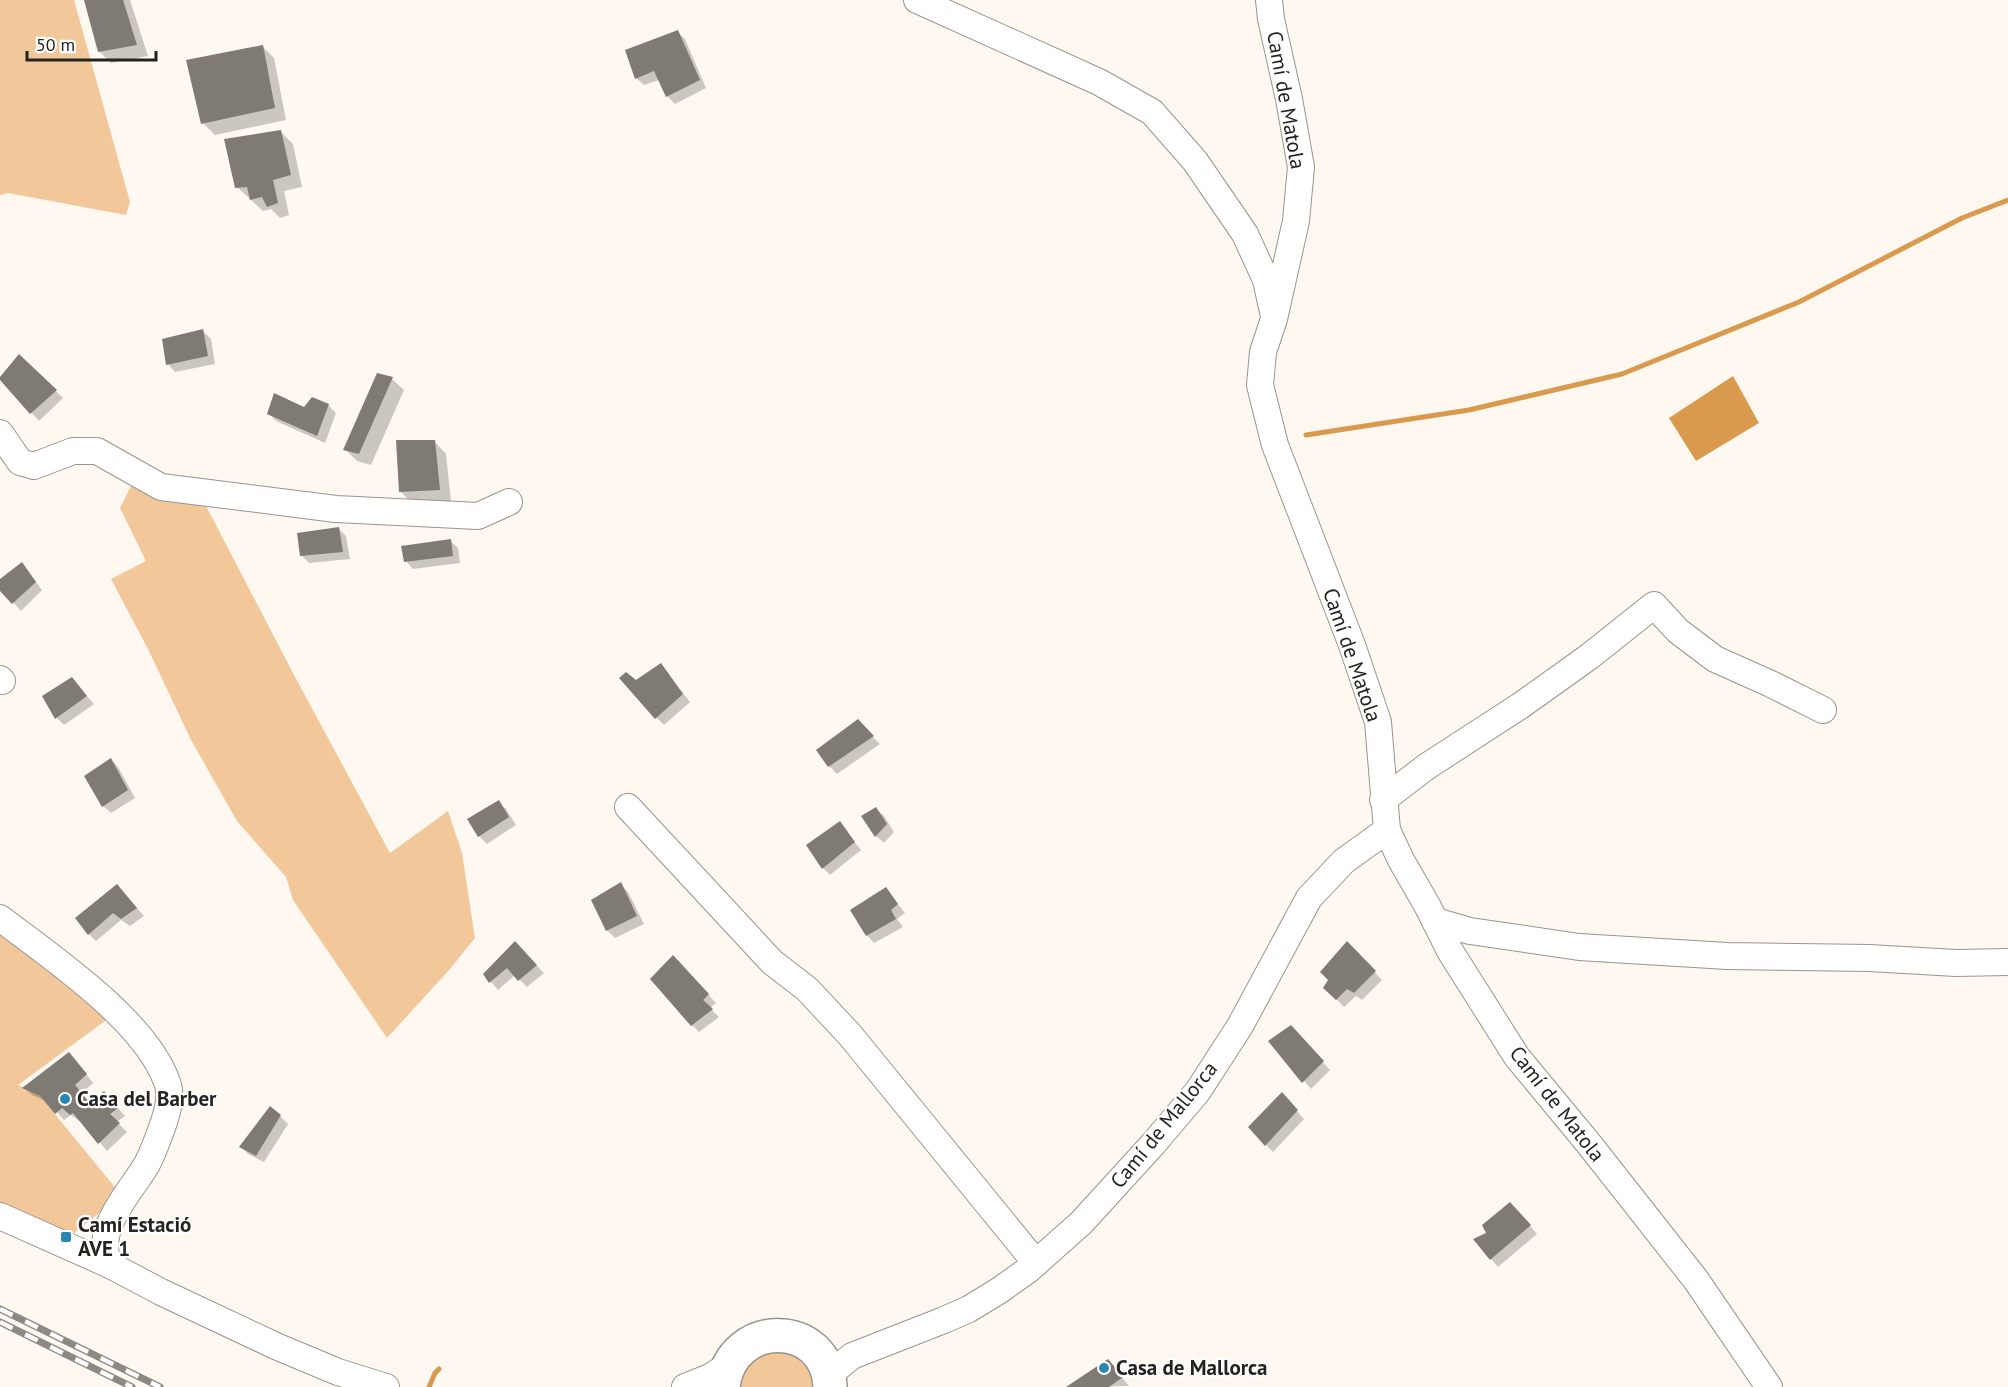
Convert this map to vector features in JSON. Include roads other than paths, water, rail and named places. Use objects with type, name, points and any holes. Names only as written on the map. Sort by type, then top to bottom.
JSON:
[{"type":"main road","points":[[726,1376],[732,1358],[742,1348],[754,1340],[781,1335],[795,1338],[818,1354],[826,1366],[830,1384]]},
{"type":"street","points":[[917,0],[1099,82],[1152,112],[1195,161],[1245,234],[1266,280],[1274,318]]},
{"type":"street","name":"Camí de Matola","points":[[1269,0],[1301,167],[1296,221],[1274,318],[1263,352],[1260,385],[1275,445],[1352,645],[1378,722],[1387,830],[1450,951],[1517,1057],[1696,1280],[1769,1387]]},
{"type":"street","points":[[0,433],[20,462],[34,466],[73,451],[97,451],[160,487],[336,509],[478,516],[508,502]]},
{"type":"street","points":[[1383,800],[1426,767],[1520,706],[1590,656],[1654,605],[1678,631],[1715,658],[1823,710]]},
{"type":"street","points":[[628,807],[764,954],[807,989],[850,1035],[1036,1263]]},
{"type":"street","name":"Camí de Mallorca","points":[[830,1384],[836,1369],[844,1361],[872,1347],[969,1309],[1000,1290],[1036,1263],[1081,1223],[1198,1091],[1240,1026],[1309,898],[1344,861],[1387,830]]},
{"type":"street","points":[[0,918],[93,990],[124,1020],[152,1053],[168,1083],[170,1095],[168,1108],[149,1161],[117,1209],[72,1253]]},
{"type":"street","points":[[1435,921],[1470,932],[1579,947],[1727,956],[1869,958],[1956,963],[2008,962]]},
{"type":"street","points":[[110,1265],[105,1253],[105,1238],[117,1209]]},
{"type":"street","points":[[0,1216],[308,1368],[364,1387]]},
{"type":"street","points":[[0,1224],[72,1253],[110,1265],[161,1292],[278,1347],[338,1372],[386,1387]]},
{"type":"street","name":"Camí de Mallorca","points":[[808,1345],[872,1347]]},
{"type":"street","points":[[685,1387],[710,1377],[726,1376]]},
{"type":"waterway","points":[[1306,435],[1469,410],[1622,374],[1799,302],[1962,218],[2008,200]]},
{"type":"waterway","points":[[429,1387],[439,1369]]},
{"type":"railway","points":[[0,1309],[160,1387]]},
{"type":"railway","points":[[0,1322],[132,1387]]},
{"type":"place","name":"Casa del Barber","points":[[65,1099]]},
{"type":"place","name":"Camí Estació AVE 1","points":[[66,1237]]},
{"type":"place","name":"Casa de Mallorca","points":[[1104,1368]]}]
